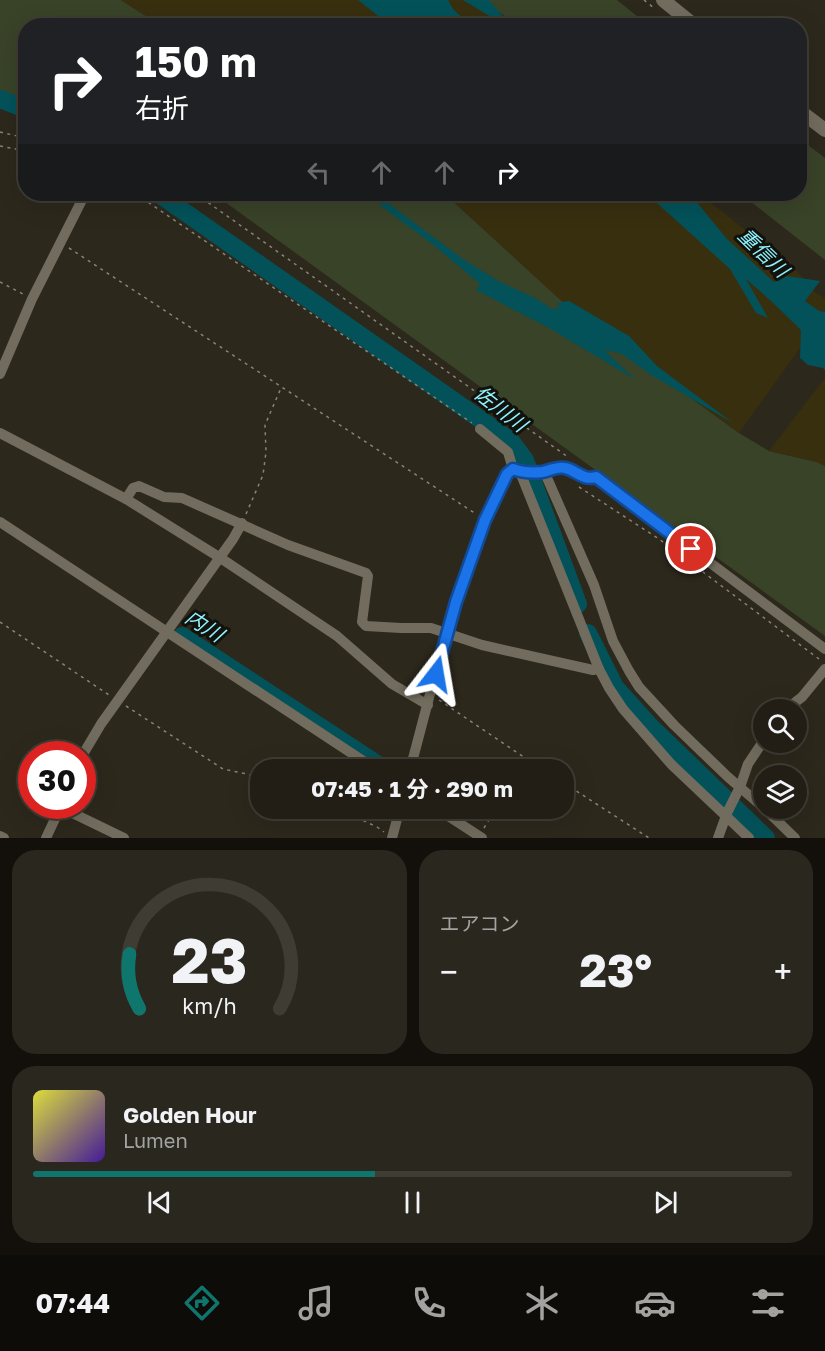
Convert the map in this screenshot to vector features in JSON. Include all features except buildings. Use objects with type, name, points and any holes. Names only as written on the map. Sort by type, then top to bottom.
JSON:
[{"type":"street","points":[[663,0],[684,18]]},
{"type":"street","points":[[807,116],[825,130]]},
{"type":"street","points":[[0,374],[32,299],[82,201]]},
{"type":"street","points":[[480,429],[508,452],[522,477],[599,669],[623,710],[671,764],[749,838]]},
{"type":"street","points":[[0,433],[126,499],[219,557],[337,636],[392,684],[429,700]]},
{"type":"street","points":[[413,759],[446,633],[485,520],[507,474],[518,470],[542,472],[564,467],[590,479],[596,477],[825,649]]},
{"type":"street","points":[[542,472],[594,585],[613,642],[639,687],[674,725],[753,799]]},
{"type":"street","points":[[126,499],[133,488],[139,486],[164,497],[182,498],[288,545],[366,573],[368,576],[362,622],[366,626],[430,628],[482,645],[593,670],[599,669]]},
{"type":"street","points":[[0,522],[360,759]]},
{"type":"street","points":[[90,741],[242,524]]},
{"type":"street","points":[[799,699],[825,669]]},
{"type":"street","points":[[718,838],[747,764],[755,753]]},
{"type":"street","points":[[46,838],[55,819]]},
{"type":"street","points":[[87,819],[124,838]]},
{"type":"street","points":[[388,835],[395,819]]},
{"type":"street","points":[[453,819],[480,837]]},
{"type":"street","points":[[775,819],[795,838]]},
{"type":"street","points":[[0,836],[4,838]]},
{"type":"path","points":[[0,132],[18,136]]},
{"type":"path","points":[[0,146],[18,149]]},
{"type":"path","points":[[148,201],[480,429]]},
{"type":"path","points":[[206,201],[567,456]]},
{"type":"path","points":[[61,243],[485,520]]},
{"type":"path","points":[[0,282],[32,299]]},
{"type":"path","points":[[242,524],[263,474],[266,452],[265,425],[281,387]]},
{"type":"path","points":[[578,486],[659,539],[825,664]]},
{"type":"path","points":[[0,622],[224,769],[250,775]]},
{"type":"path","points":[[429,700],[527,759]]},
{"type":"path","points":[[574,789],[649,838]]},
{"type":"path","points":[[361,819],[377,826],[388,835]]},
{"type":"path","points":[[480,837],[490,819]]},
{"type":"green space","points":[[0,0],[121,0],[149,18],[18,18],[18,97],[9,111],[0,107]]},
{"type":"green space","points":[[478,0],[617,0],[639,18],[507,18]]},
{"type":"green space","points":[[807,144],[825,158],[825,260],[750,201],[807,201]]},
{"type":"green space","points":[[224,201],[453,201],[576,314],[739,433],[769,451],[825,466],[825,636]]},
{"type":"sand","points":[[121,0],[478,0],[507,18],[149,18]]},
{"type":"sand","points":[[453,201],[709,201],[797,271],[813,291],[825,298],[825,313],[739,433],[576,314]]},
{"type":"sand","points":[[825,378],[825,466],[769,451]]},
{"type":"water","points":[[358,0],[448,0],[463,18],[381,18]]},
{"type":"water","points":[[463,0],[489,0],[504,18],[493,18]]},
{"type":"water","points":[[377,201],[386,201],[463,259],[500,282],[535,298],[552,309],[560,308],[556,303],[569,301],[629,336],[657,366],[733,423],[651,375],[622,354],[604,350],[636,380],[549,328],[476,290],[480,284]]},
{"type":"water","points":[[655,201],[696,201],[727,239],[774,282],[787,276],[820,281],[805,301],[819,311],[825,312],[825,370],[808,365],[800,358],[801,330],[746,279],[768,318],[756,313],[730,269]]},
{"type":"waterway","name":"佐川川","points":[[0,99],[18,106]]},
{"type":"waterway","name":"佐川川","points":[[169,201],[511,441],[525,460],[578,604]]},
{"type":"waterway","name":"佐川川","points":[[588,633],[615,687],[650,726],[766,838]]},
{"type":"waterway","name":"内川","points":[[182,636],[369,759]]},
{"type":"route","points":[[436,674],[446,633],[485,520],[507,474],[513,469],[540,472],[564,467],[590,479],[596,477],[691,549]]},
{"type":"water label","name":"重信川","points":[[764,252]]}]
